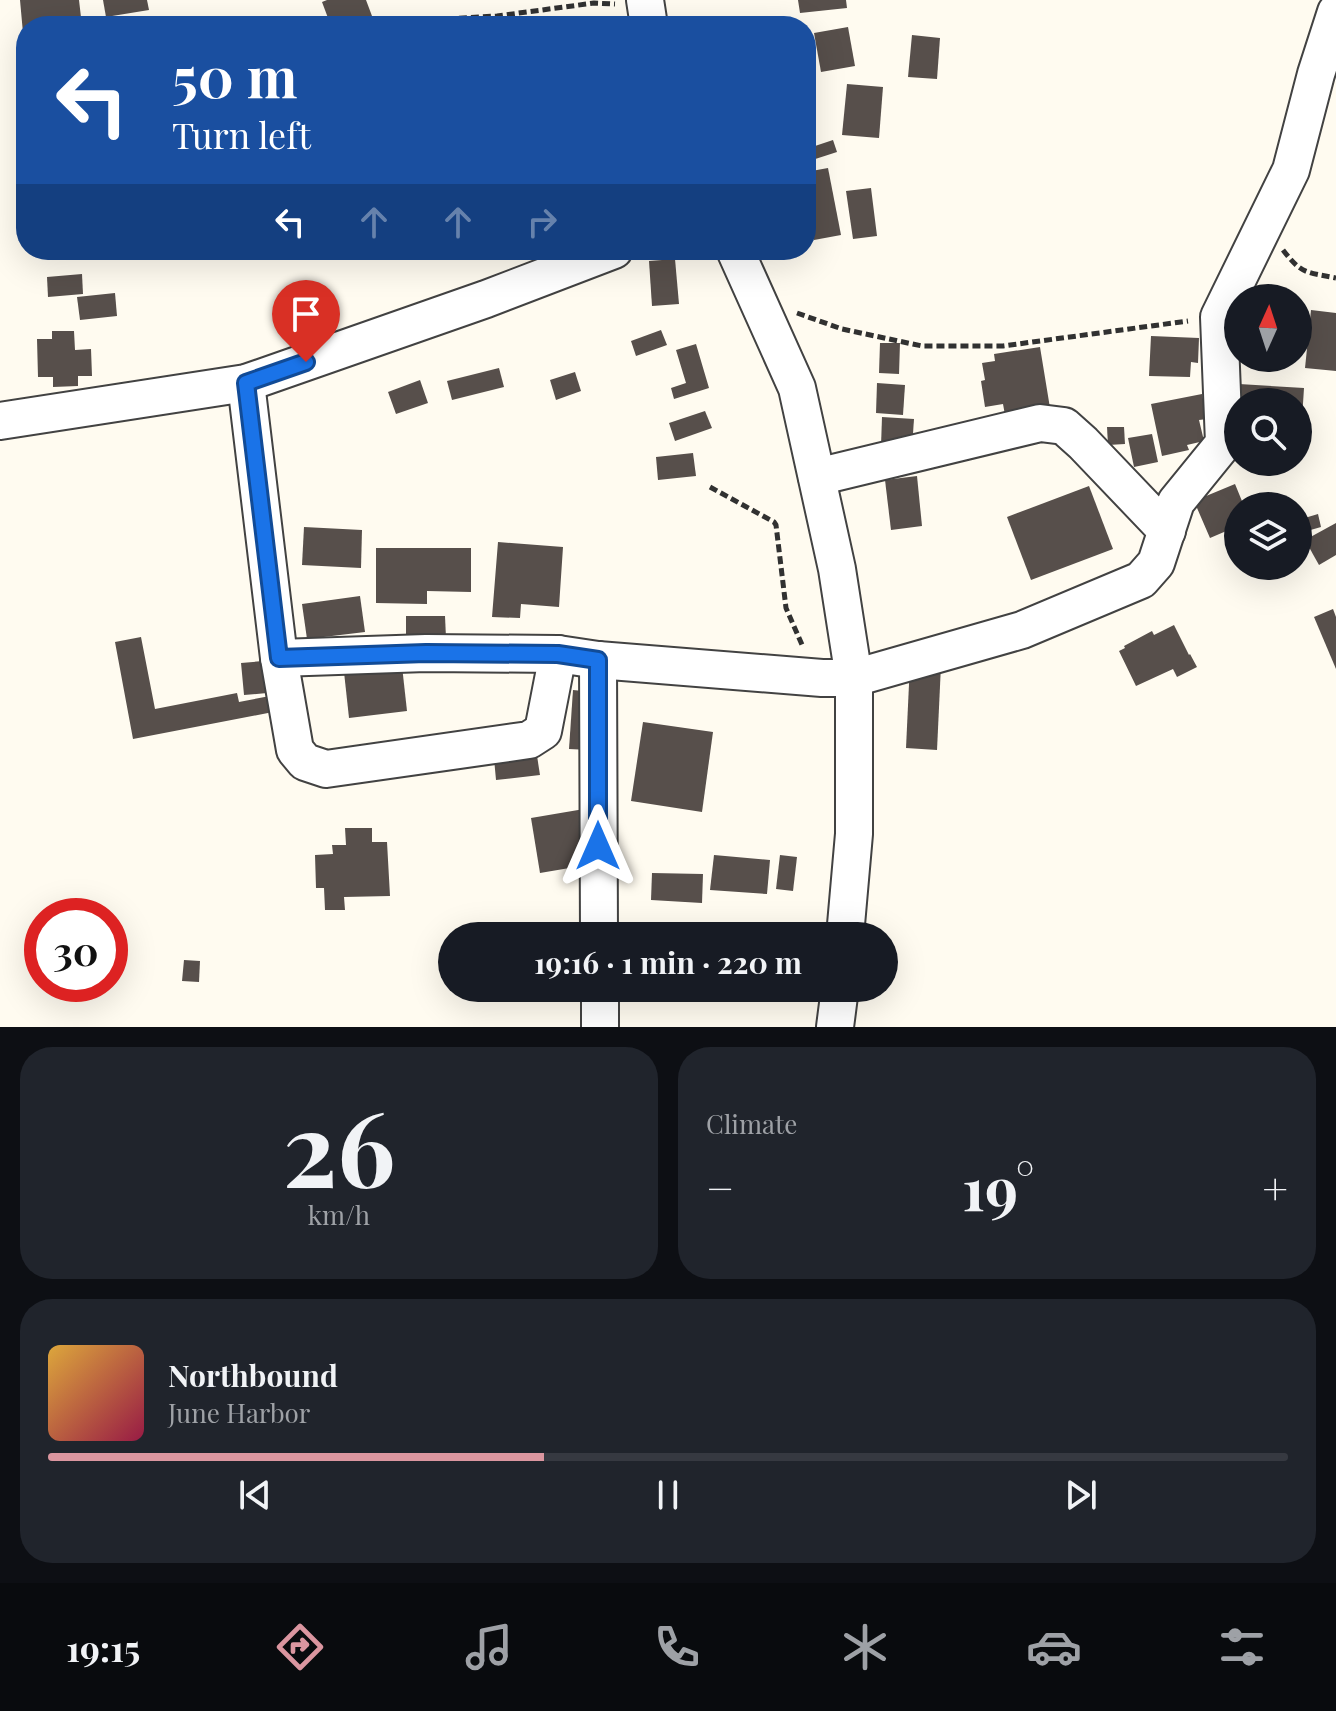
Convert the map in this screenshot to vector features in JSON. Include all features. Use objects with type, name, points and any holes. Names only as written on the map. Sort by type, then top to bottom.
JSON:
[{"type":"street","points":[[279,658],[426,653],[558,654],[598,660],[838,678],[1022,630],[1141,580],[1156,563],[1176,502],[1224,443],[1219,317],[1291,170],[1336,12]]},
{"type":"street","points":[[0,421],[246,383],[588,260]]},
{"type":"street","points":[[740,260],[797,388],[837,569],[838,678],[854,834],[846,922]]},
{"type":"street","points":[[246,383],[279,658],[295,750],[305,762],[326,769],[529,740],[543,731],[558,654]]},
{"type":"street","points":[[817,477],[1040,423],[1064,426],[1167,531]]},
{"type":"street","points":[[598,660],[599,922]]},
{"type":"street","points":[[600,1002],[600,1027]]},
{"type":"street","points":[[835,1027],[838,1002]]},
{"type":"path","points":[[497,16],[594,3],[632,2]]},
{"type":"path","points":[[1264,223],[1297,267],[1336,278]]},
{"type":"path","points":[[758,300],[842,329],[922,346],[1003,346],[1219,317]]},
{"type":"path","points":[[710,487],[774,522],[786,608],[798,639],[838,678]]},
{"type":"building","points":[[20,0],[79,0],[81,16],[21,16]]},
{"type":"building","points":[[103,0],[147,0],[149,10],[106,16]]},
{"type":"building","points":[[366,0],[372,16],[327,16],[322,2]]},
{"type":"building","points":[[798,0],[846,0],[847,8],[800,13]]},
{"type":"building","points":[[848,27],[855,66],[821,72],[816,33]]},
{"type":"building","points":[[912,35],[940,38],[937,79],[908,77]]},
{"type":"building","points":[[847,84],[883,87],[879,138],[842,135]]},
{"type":"building","points":[[833,140],[837,152],[816,159],[816,146]]},
{"type":"building","points":[[828,168],[841,235],[816,240],[816,170]]},
{"type":"building","points":[[871,188],[877,236],[853,239],[846,191]]},
{"type":"building","points":[[675,260],[679,304],[652,306],[649,261]]},
{"type":"building","points":[[82,274],[83,294],[48,297],[47,277]]},
{"type":"building","points":[[115,293],[117,316],[80,320],[77,297]]},
{"type":"building","points":[[1312,310],[1336,313],[1336,371],[1312,369]]},
{"type":"building","points":[[661,330],[667,345],[636,356],[631,341]]},
{"type":"building","points":[[52,331],[74,331],[75,350],[91,349],[92,376],[78,376],[78,386],[53,387],[53,377],[38,377],[37,339],[52,339]]},
{"type":"building","points":[[1151,336],[1199,338],[1198,363],[1191,362],[1190,377],[1149,376]]},
{"type":"building","points":[[880,343],[900,343],[899,374],[879,373]]},
{"type":"building","points":[[696,344],[709,388],[674,399],[671,388],[686,383],[676,350]]},
{"type":"building","points":[[1040,347],[1050,408],[1005,415],[1003,404],[985,407],[982,363],[995,361],[994,354]]},
{"type":"building","points":[[499,368],[504,387],[452,400],[447,381]]},
{"type":"building","points":[[575,372],[581,391],[556,400],[550,380]]},
{"type":"building","points":[[420,380],[428,403],[396,414],[388,392]]},
{"type":"building","points":[[877,383],[905,385],[903,415],[876,413]]},
{"type":"building","points":[[1239,384],[1304,388],[1239,388]]},
{"type":"building","points":[[1202,394],[1207,419],[1199,420],[1204,441],[1187,445],[1189,450],[1162,456],[1151,404]]},
{"type":"building","points":[[705,411],[712,428],[675,441],[669,423]]},
{"type":"building","points":[[882,417],[914,419],[912,448],[881,446]]},
{"type":"building","points":[[1107,427],[1124,427],[1125,444],[1108,445]]},
{"type":"building","points":[[1152,434],[1158,462],[1134,467],[1128,438]]},
{"type":"building","points":[[693,453],[696,476],[658,480],[656,457]]},
{"type":"building","points":[[917,476],[922,526],[891,530],[885,480]]},
{"type":"building","points":[[1235,484],[1238,492],[1224,492],[1224,532],[1210,538],[1194,501]]},
{"type":"building","points":[[1089,486],[1113,549],[1031,580],[1007,517]]},
{"type":"building","points":[[1318,514],[1321,527],[1312,530],[1312,516]]},
{"type":"building","points":[[1336,523],[1336,555],[1319,565],[1312,552],[1312,536]]},
{"type":"building","points":[[304,527],[362,530],[361,568],[302,565]]},
{"type":"building","points":[[498,542],[563,547],[559,607],[521,604],[520,618],[492,617]]},
{"type":"building","points":[[376,548],[471,548],[471,592],[427,591],[427,604],[376,603]]},
{"type":"building","points":[[360,596],[365,632],[307,639],[302,604]]},
{"type":"building","points":[[1333,609],[1336,617],[1336,669],[1314,617]]},
{"type":"building","points":[[406,616],[445,616],[446,638],[406,638]]},
{"type":"building","points":[[1174,625],[1197,667],[1177,677],[1173,669],[1136,686],[1119,651],[1152,631],[1154,635]]},
{"type":"building","points":[[141,637],[155,709],[237,693],[239,702],[270,696],[273,712],[133,739],[115,642]]},
{"type":"building","points":[[263,661],[267,693],[244,695],[241,663]]},
{"type":"building","points":[[910,663],[941,665],[937,750],[906,748]]},
{"type":"building","points":[[402,666],[407,711],[349,718],[344,672]]},
{"type":"building","points":[[573,690],[593,692],[589,750],[569,749]]},
{"type":"building","points":[[643,722],[713,732],[702,812],[631,801]]},
{"type":"building","points":[[535,743],[540,775],[496,780],[493,748]]},
{"type":"building","points":[[584,809],[593,864],[540,873],[531,818]]},
{"type":"building","points":[[345,828],[372,828],[372,842],[387,842],[390,896],[344,897],[345,910],[325,910],[324,888],[316,888],[315,855],[333,854],[332,845],[346,845]]},
{"type":"building","points":[[714,855],[770,860],[767,894],[710,890]]},
{"type":"building","points":[[780,855],[797,857],[793,891],[776,889]]},
{"type":"building","points":[[652,873],[703,874],[702,903],[651,900]]},
{"type":"building","points":[[184,960],[200,961],[199,982],[182,981]]},
{"type":"route","points":[[306,362],[246,383],[279,658],[426,653],[558,654],[598,660],[598,846]]}]
